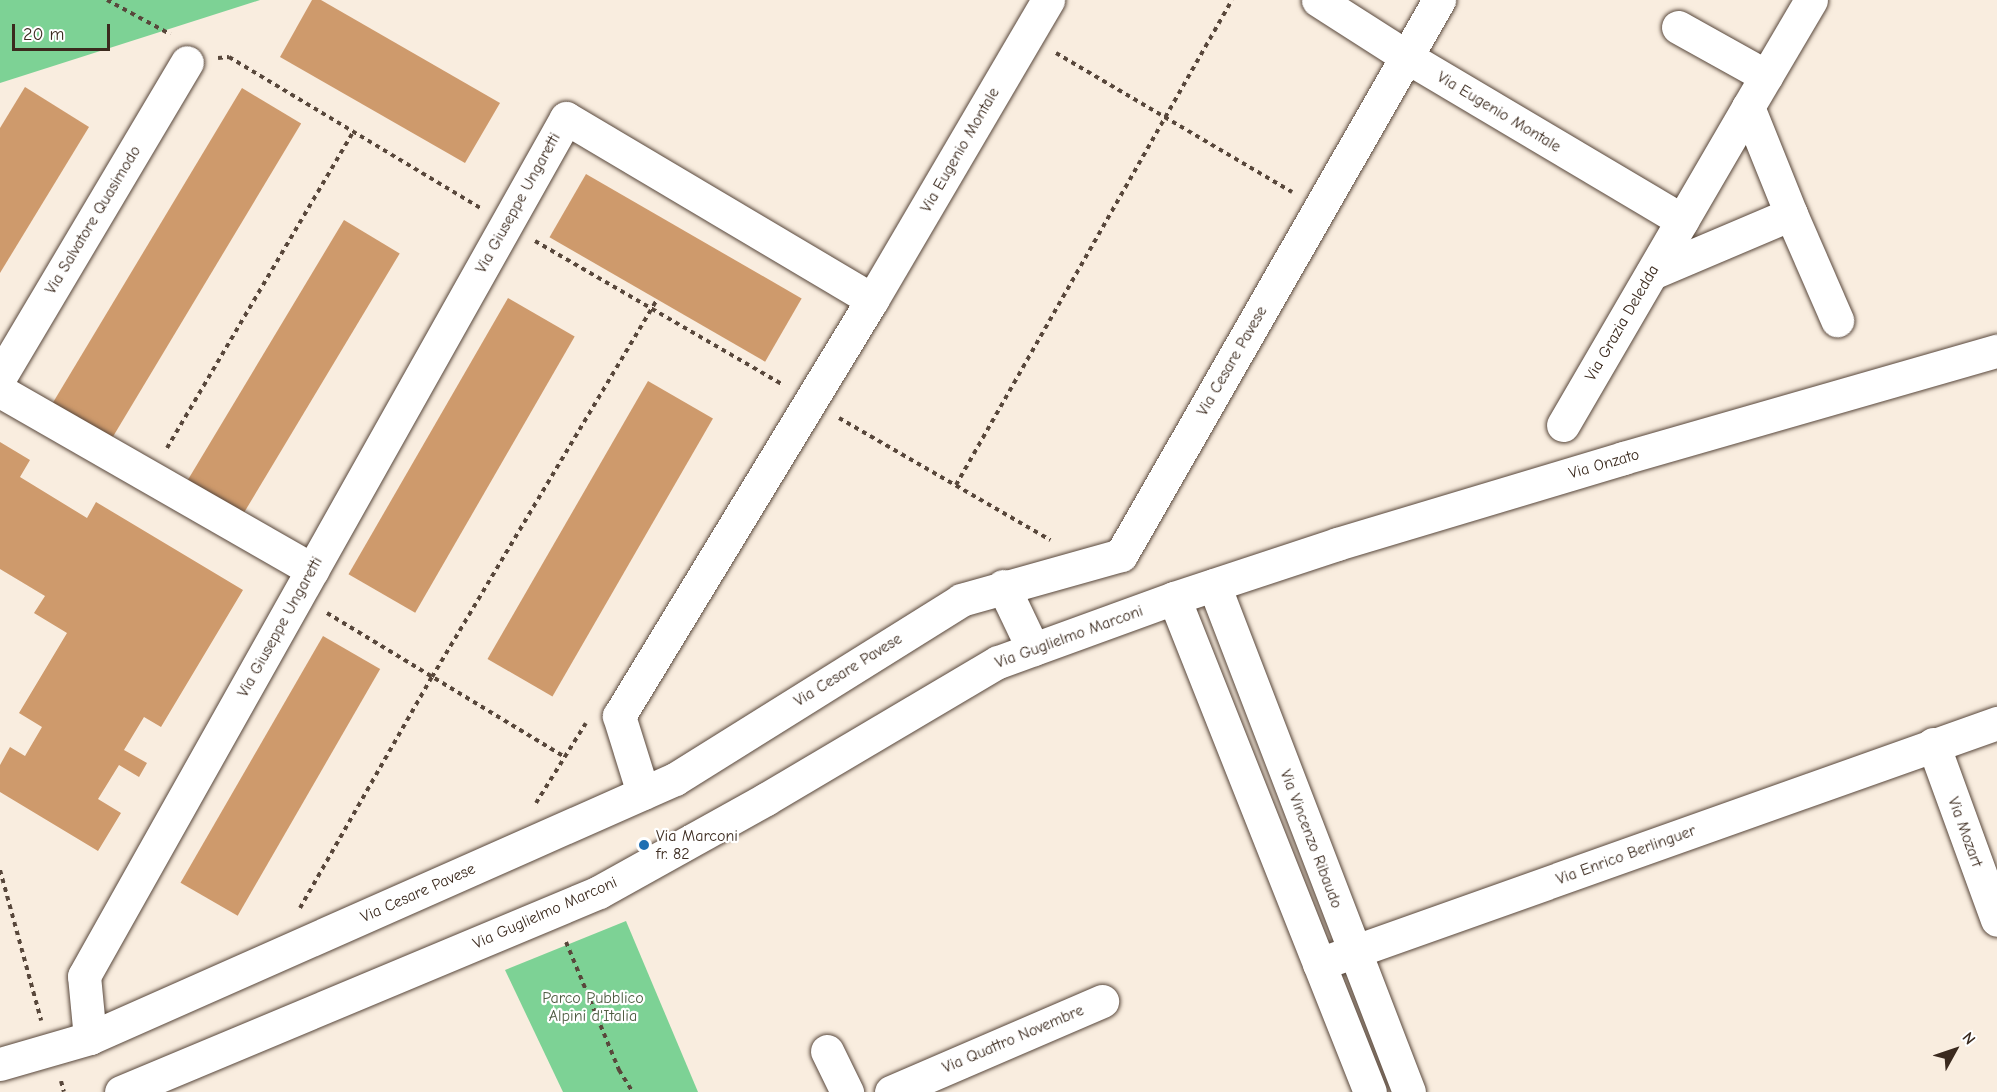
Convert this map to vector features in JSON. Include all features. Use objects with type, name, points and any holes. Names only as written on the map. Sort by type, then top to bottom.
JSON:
[{"type":"street","name":"Via Eugenio Montale","points":[[872,300],[1048,0]]},
{"type":"street","name":"Via Eugenio Montale","points":[[1318,0],[1407,57],[1682,220]]},
{"type":"street","name":"Via Cesare Pavese","points":[[0,1064],[90,1038],[675,779],[960,600],[1003,586],[1121,555],[1439,0]]},
{"type":"street","name":"Via Grazia Deledda","points":[[1563,425],[1811,0]]},
{"type":"street","points":[[1678,27],[1766,76]]},
{"type":"street","name":"Via Salvatore Quasimodo","points":[[0,377],[187,62]]},
{"type":"street","points":[[1748,107],[1837,320]]},
{"type":"street","name":"Via Giuseppe Ungaretti","points":[[90,1038],[84,976],[566,118],[872,300]]},
{"type":"street","points":[[1652,273],[1791,214]]},
{"type":"street","points":[[643,793],[620,716],[872,300]]},
{"type":"street","name":"Via Onzato","points":[[1214,585],[1337,544],[1613,461],[1956,365],[1997,351]]},
{"type":"street","points":[[0,391],[150,477],[305,583]]},
{"type":"street","name":"Via Guglielmo Marconi","points":[[121,1092],[599,892],[745,810],[998,662],[1214,585]]},
{"type":"street","name":"Via Vincenzo Ribaudo","points":[[1214,585],[1409,1092]]},
{"type":"street","points":[[1003,586],[1033,649]]},
{"type":"street","points":[[1174,598],[1370,1092]]},
{"type":"street","name":"Via Enrico Berlinguer","points":[[1319,964],[1356,953],[1933,744],[1997,723]]},
{"type":"street","name":"Via Mozart","points":[[1933,744],[1997,920]]},
{"type":"street","name":"Via Quattro Novembre","points":[[891,1092],[1102,1001]]},
{"type":"street","points":[[827,1051],[847,1092]]},
{"type":"path","points":[[107,0],[173,36],[187,62],[229,57],[506,224],[1090,563]]},
{"type":"path","points":[[956,485],[1232,0]]},
{"type":"path","points":[[1027,36],[1319,208]]},
{"type":"path","points":[[150,477],[353,132]]},
{"type":"path","points":[[272,958],[432,677],[657,300]]},
{"type":"path","points":[[305,583],[432,677],[565,757]]},
{"type":"path","points":[[535,806],[589,717],[620,716]]},
{"type":"path","points":[[0,870],[49,1050],[64,1092]]},
{"type":"path","points":[[554,911],[619,1070],[633,1092]]},
{"type":"green space","points":[[0,0],[260,0],[0,83]]},
{"type":"green space","name":"Parco Pubblico Alpini d'Italia","points":[[626,921],[698,1092],[563,1092],[505,970]]},
{"type":"building","points":[[312,0],[321,0],[500,103],[465,163],[280,57]]},
{"type":"building","points":[[25,87],[89,127],[0,273],[0,128]]},
{"type":"building","points":[[242,88],[301,124],[111,440],[52,404]]},
{"type":"building","points":[[586,174],[802,298],[765,362],[550,237]]},
{"type":"building","points":[[344,220],[400,253],[241,517],[185,484]]},
{"type":"building","points":[[508,298],[575,336],[415,613],[348,574]]},
{"type":"building","points":[[648,381],[713,418],[552,696],[488,659]]},
{"type":"building","points":[[0,442],[30,460],[20,477],[87,518],[96,502],[243,590],[161,727],[144,717],[124,750],[147,763],[139,777],[119,765],[98,799],[121,813],[98,851],[0,792],[0,765],[10,747],[25,756],[42,727],[19,713],[67,633],[34,613],[45,596],[0,569]]},
{"type":"building","points":[[323,636],[380,669],[238,916],[180,883]]},
{"type":"place","name":"Via Marconi fr. 82","points":[[644,845]]}]
